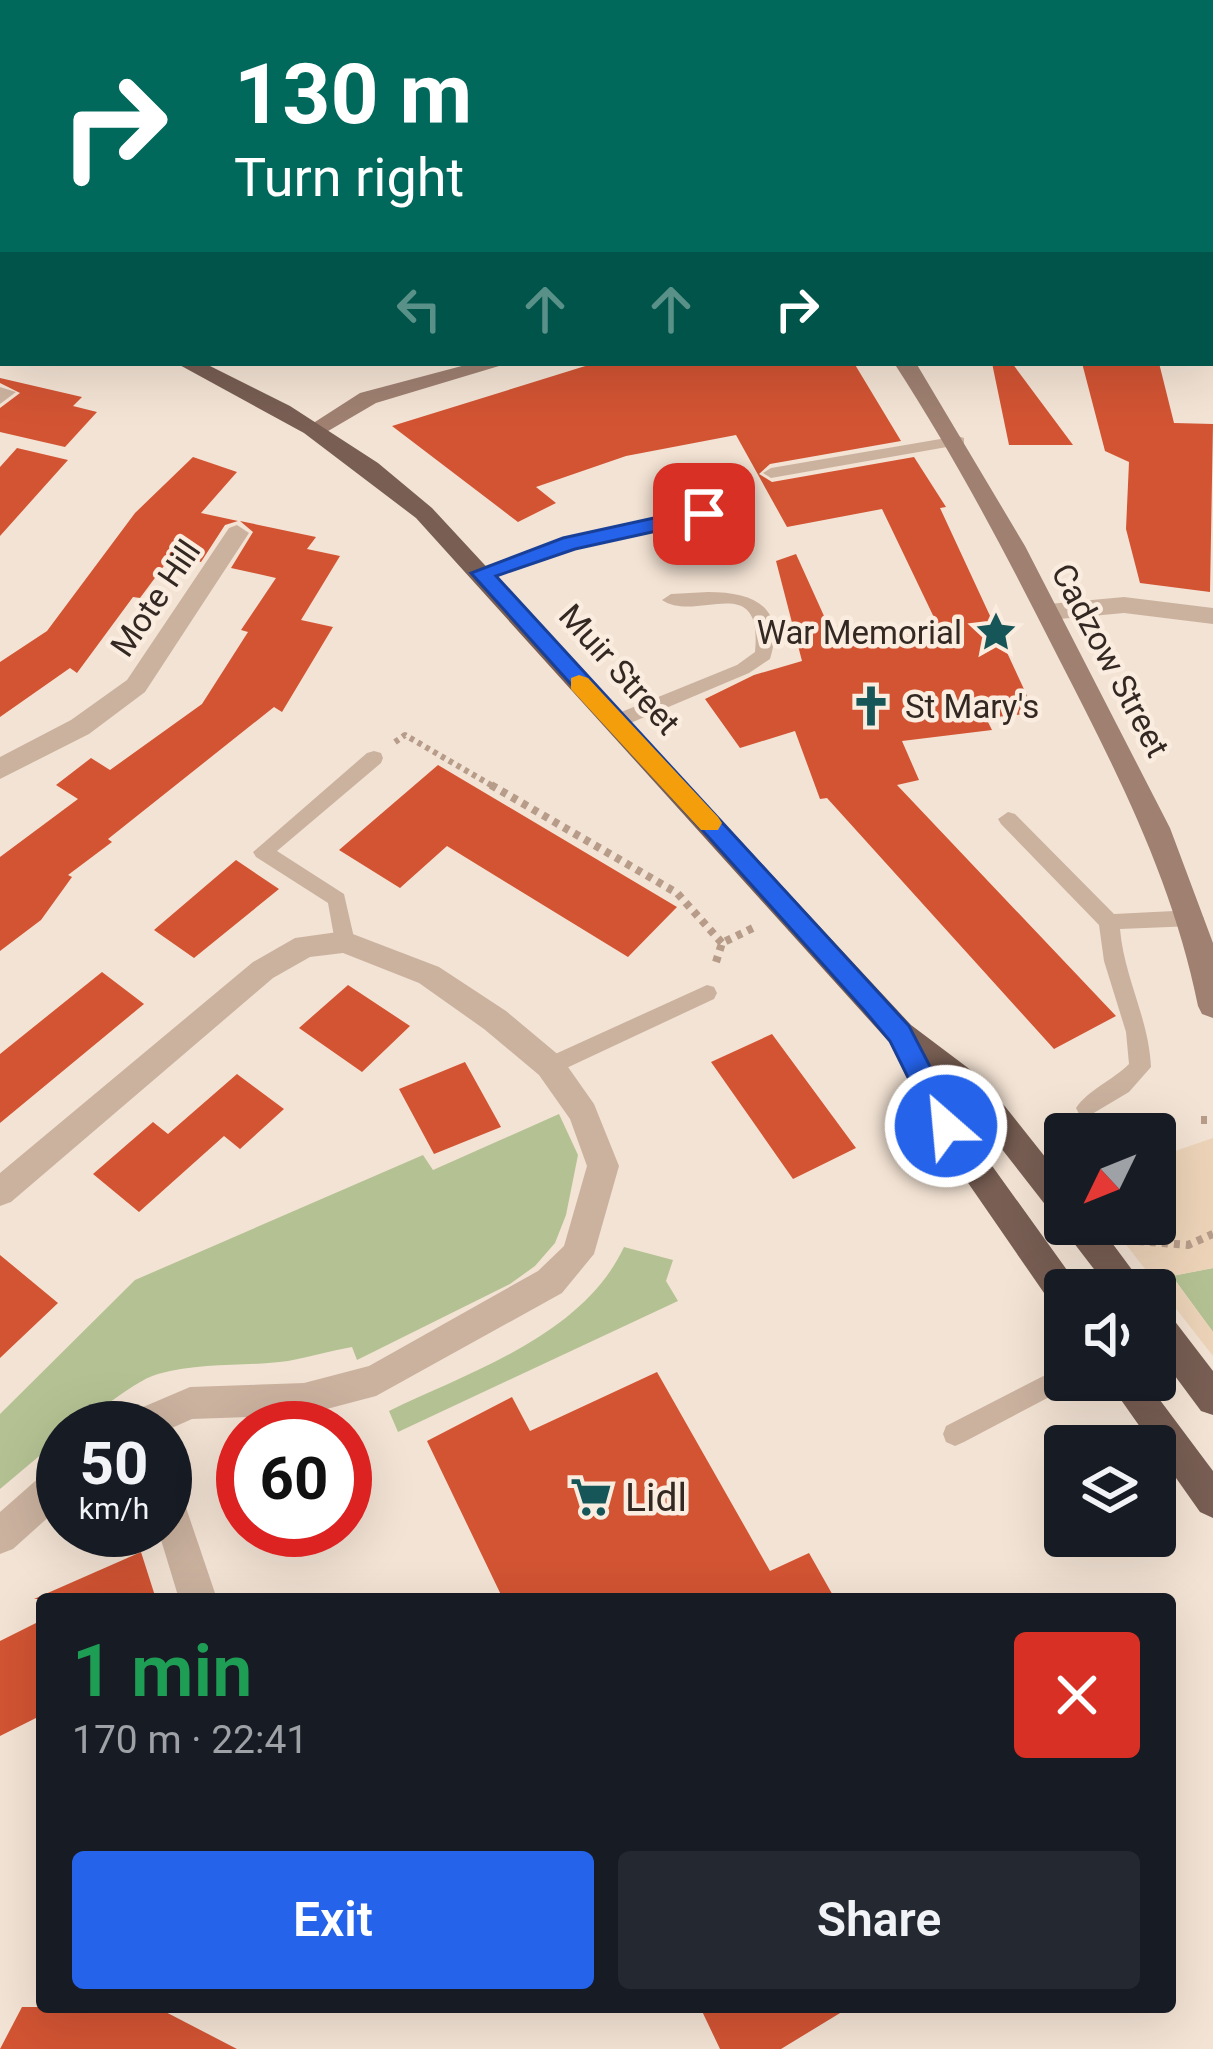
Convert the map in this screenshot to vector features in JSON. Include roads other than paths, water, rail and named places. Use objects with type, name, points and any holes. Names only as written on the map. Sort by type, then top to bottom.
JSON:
[{"type":"main road","name":"Muir Street","points":[[194,366],[315,429],[402,492],[482,573],[900,1034],[973,1088],[1044,1179]]},
{"type":"main road","points":[[315,429],[368,398],[487,366]]},
{"type":"main road","name":"Cadzow Street","points":[[907,366],[958,441],[1144,796],[1194,918],[1213,1006]]},
{"type":"main road","name":"Muir Street","points":[[900,1034],[946,1126],[1047,1269]]},
{"type":"main road","points":[[1095,1245],[1114,1269]]},
{"type":"main road","points":[[1176,1352],[1213,1400]]},
{"type":"main road","points":[[1140,1401],[1213,1500]]},
{"type":"street","name":"Mote Hill","points":[[0,770],[80,727],[136,686],[238,533]]},
{"type":"street","points":[[1049,612],[1124,605],[1213,616]]},
{"type":"street","points":[[0,1192],[262,970],[305,946],[345,942],[429,975],[495,1020],[550,1066],[583,1113],[603,1166],[578,1254],[550,1282],[376,1380],[304,1399],[192,1403]]},
{"type":"street","points":[[0,1536],[36,1504]]},
{"type":"street","points":[[185,1557],[196,1593]]},
{"type":"lane","points":[[771,473],[958,441]]},
{"type":"lane","points":[[482,573],[570,543],[704,514]]},
{"type":"lane","points":[[616,722],[764,655],[769,630],[761,610],[740,597],[671,600]]},
{"type":"lane","points":[[345,942],[337,899],[263,852],[374,758]]},
{"type":"lane","points":[[1008,819],[1109,922],[1110,956],[1141,1048],[1140,1067],[1121,1087],[1087,1108]]},
{"type":"lane","points":[[1109,922],[1194,918]]},
{"type":"lane","points":[[550,1066],[707,993]]},
{"type":"lane","points":[[955,1434],[1044,1387]]},
{"type":"place","name":"War Memorial","points":[[996,632]]},
{"type":"place","name":"St Mary's","points":[[871,706]]},
{"type":"place","name":"Lidl","points":[[591,1497]]}]
